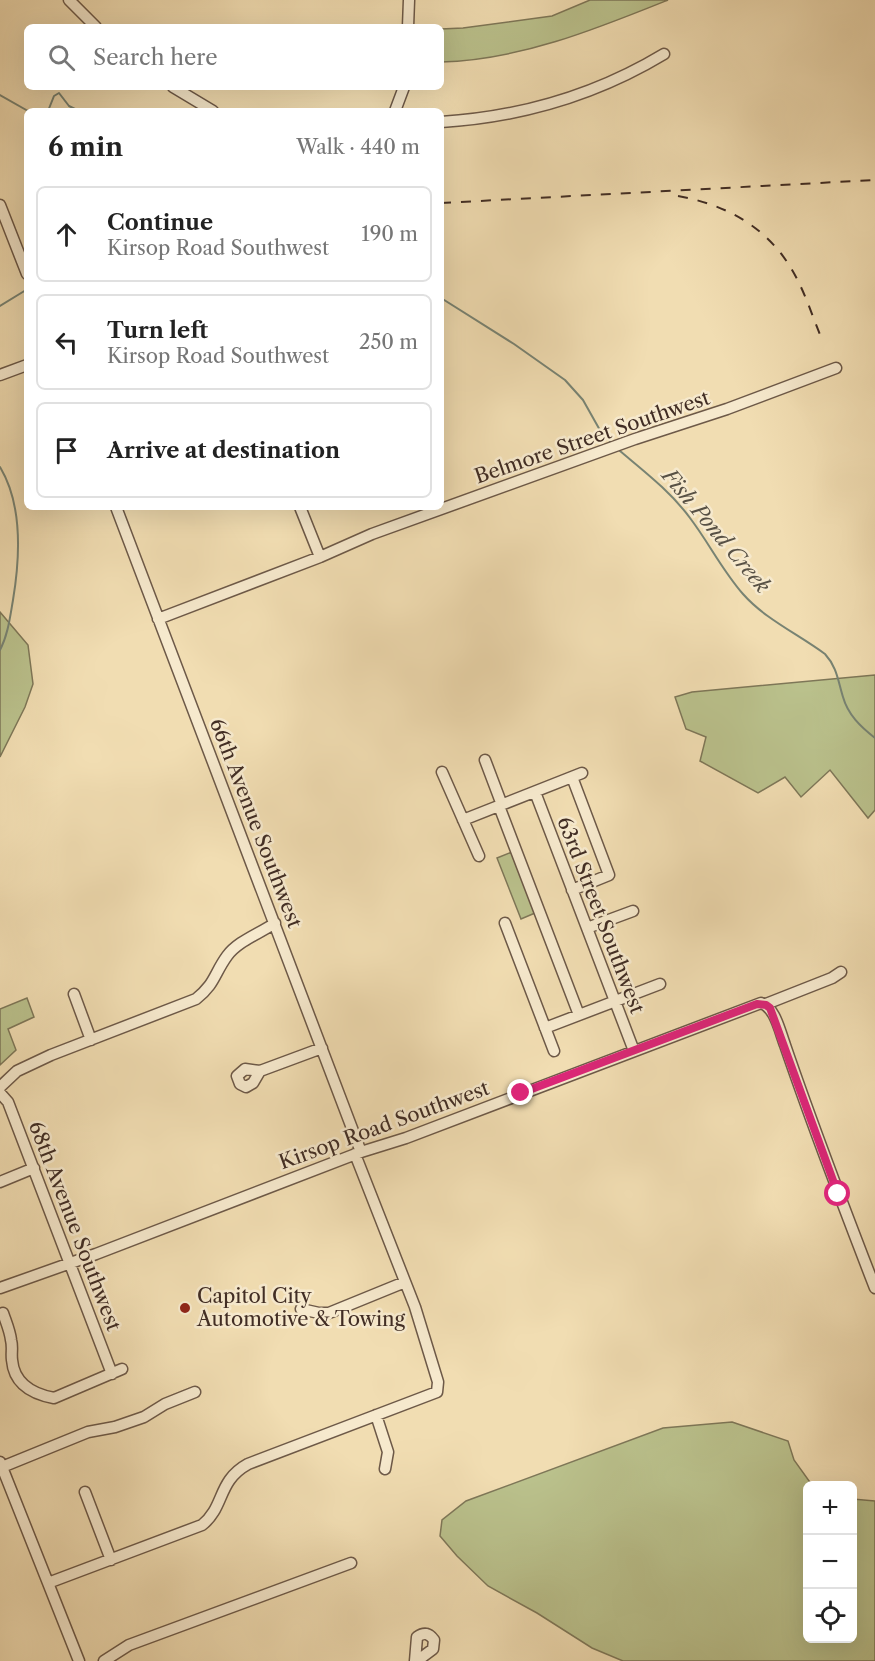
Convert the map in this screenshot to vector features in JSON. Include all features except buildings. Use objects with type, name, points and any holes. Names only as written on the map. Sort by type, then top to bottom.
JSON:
[{"type":"street","points":[[69,0],[93,24]]},
{"type":"street","points":[[408,24],[409,0]]},
{"type":"street","points":[[444,122],[508,114],[571,98],[622,77],[664,54]]},
{"type":"street","points":[[178,90],[208,108]]},
{"type":"street","points":[[396,108],[403,90]]},
{"type":"street","points":[[0,205],[24,266]]},
{"type":"street","points":[[0,375],[24,366]]},
{"type":"street","name":"Belmore Street Southwest","points":[[444,508],[628,442],[727,410],[836,368]]},
{"type":"street","name":"66th Avenue Southwest","points":[[117,510],[322,1048],[415,1307],[436,1373],[439,1389],[434,1394],[376,1415]]},
{"type":"street","points":[[301,510],[320,557]]},
{"type":"street","name":"Belmore Street Southwest","points":[[158,619],[439,510]]},
{"type":"street","points":[[484,760],[579,1015]]},
{"type":"street","points":[[442,772],[479,856]]},
{"type":"street","points":[[463,820],[577,775],[609,874],[572,890]]},
{"type":"street","name":"63rd Street Southwest","points":[[535,792],[634,1051]]},
{"type":"street","points":[[587,928],[633,911]]},
{"type":"street","points":[[0,1087],[17,1071],[196,999],[209,988],[227,955],[274,923]]},
{"type":"street","points":[[505,923],[554,1051]]},
{"type":"street","name":"Kirsop Road Southwest","points":[[0,1288],[358,1153],[406,1138],[757,1004],[766,1005],[832,978],[841,972]]},
{"type":"street","points":[[545,1028],[660,984]]},
{"type":"street","points":[[74,994],[91,1040]]},
{"type":"street","points":[[766,1005],[770,1008],[782,1037],[875,1288]]},
{"type":"street","points":[[260,1071],[322,1048]]},
{"type":"street","name":"68th Avenue Southwest","points":[[0,1093],[8,1102],[70,1263],[117,1372],[54,1398],[42,1396],[22,1385],[18,1379],[12,1363],[12,1340],[3,1313]]},
{"type":"street","points":[[0,1182],[34,1168]]},
{"type":"street","points":[[301,1309],[329,1313],[405,1282]]},
{"type":"street","points":[[79,1661],[1,1464],[88,1432],[115,1427],[144,1417],[165,1404],[195,1392]]},
{"type":"street","points":[[48,1583],[202,1525],[212,1516],[218,1489],[248,1464],[376,1415],[388,1452],[385,1469]]},
{"type":"street","points":[[85,1492],[111,1560]]},
{"type":"street","points":[[104,1661],[129,1645],[351,1563]]},
{"type":"green space","points":[[590,0],[668,0],[585,32],[529,49],[500,56],[444,62],[444,29],[552,16]]},
{"type":"green space","points":[[0,612],[28,645],[33,684],[25,707],[0,757]]},
{"type":"green space","points":[[875,675],[875,810],[868,818],[830,770],[801,797],[785,777],[758,793],[700,761],[706,737],[686,729],[675,697],[692,692]]},
{"type":"green space","points":[[512,852],[535,913],[521,919],[497,858]]},
{"type":"green space","points":[[27,998],[34,1017],[8,1029],[16,1050],[0,1065],[0,1009]]},
{"type":"green space","points":[[732,1422],[788,1441],[794,1460],[809,1481],[803,1481],[803,1643],[857,1643],[857,1499],[875,1501],[875,1661],[623,1661],[592,1648],[537,1613],[488,1586],[440,1536],[442,1520],[466,1501],[663,1428]]},
{"type":"waterway","name":"Fish Pond Creek","points":[[49,108],[54,96],[59,93],[73,108]]},
{"type":"waterway","name":"Fish Pond Creek","points":[[0,95],[24,109]]},
{"type":"waterway","points":[[0,306],[24,291]]},
{"type":"waterway","name":"Fish Pond Creek","points":[[444,300],[514,344],[565,380],[583,400],[601,432],[613,444]]},
{"type":"waterway","name":"Fish Pond Creek","points":[[620,451],[683,509],[729,576],[752,603],[771,619],[825,654],[835,669],[848,709],[860,725],[875,738]]},
{"type":"waterway","points":[[0,467],[13,498],[18,532],[17,567],[10,619],[0,650]]},
{"type":"railway","points":[[444,203],[875,180]]},
{"type":"railway","points":[[678,196],[711,205],[741,218],[767,238],[779,251],[794,274],[823,342]]},
{"type":"place","name":"Capitol City Automotive & Towing","points":[[185,1308]]},
{"type":"route","points":[[521,1093],[761,1003],[770,1008],[782,1037],[838,1194]]}]
